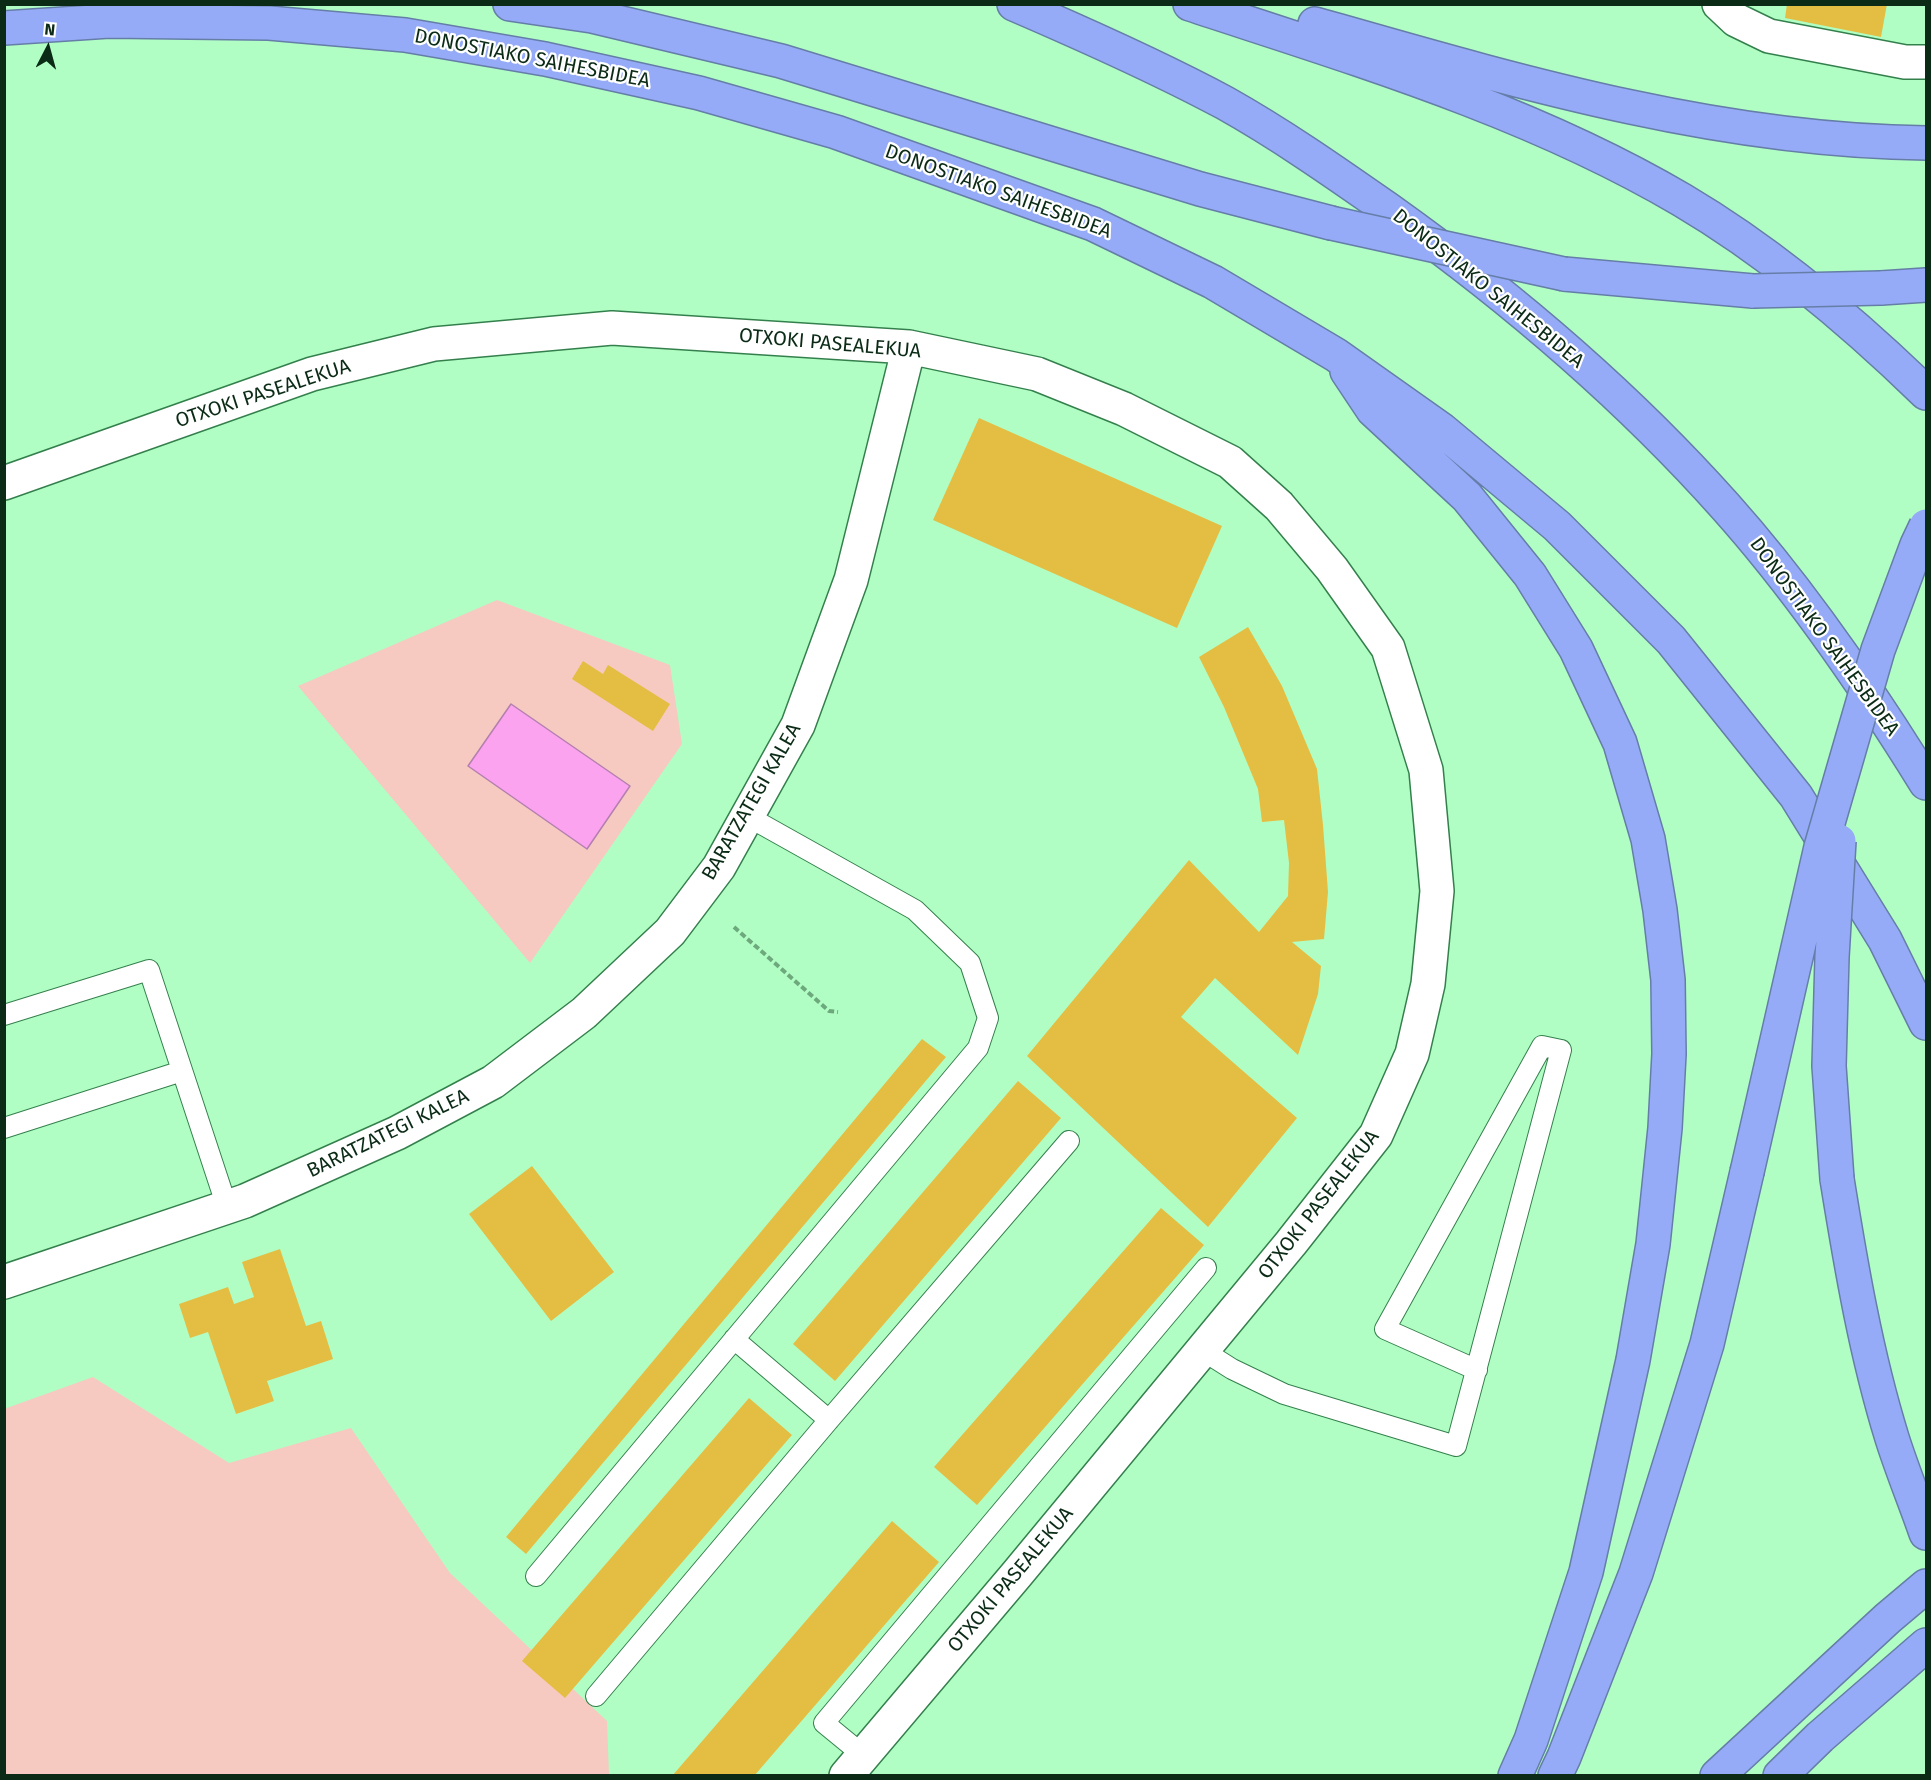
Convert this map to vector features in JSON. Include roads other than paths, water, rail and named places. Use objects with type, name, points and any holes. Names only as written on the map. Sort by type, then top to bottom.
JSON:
[{"type":"highway","points":[[510,4],[592,16],[781,61],[1200,189],[1331,224],[1564,274],[1753,291],[1926,285]]},
{"type":"highway","name":"DONOSTIAKO SAIHESBIDEA","points":[[1014,4],[1119,49],[1227,104],[1335,172],[1446,250],[1552,335],[1650,427],[1725,506],[1802,600],[1884,715],[1926,783]]},
{"type":"highway","points":[[1190,4],[1526,121],[1607,160],[1682,200],[1777,264],[1882,350],[1926,393]]},
{"type":"highway","points":[[1246,4],[1537,86],[1683,119],[1796,135],[1926,143]]},
{"type":"highway","name":"DONOSTIAKO SAIHESBIDEA","points":[[4,28],[109,21],[269,23],[405,35],[545,59],[699,93],[836,132],[1093,224],[1213,282],[1336,355],[1442,430],[1557,526],[1671,640],[1796,796],[1885,940],[1926,1023]]},
{"type":"highway","points":[[1336,355],[1373,410],[1467,497],[1530,575],[1576,649],[1620,743],[1648,839],[1660,910],[1668,980],[1670,1054],[1665,1128],[1651,1256],[1633,1360],[1586,1572],[1531,1740],[1515,1776]]},
{"type":"highway","points":[[1555,1776],[1636,1573],[1707,1344],[1821,847],[1878,650],[1926,526]]},
{"type":"highway","points":[[1854,738],[1838,850],[1832,957],[1829,1066],[1838,1179],[1850,1259],[1873,1362],[1892,1438],[1926,1533]]},
{"type":"highway","points":[[1717,1776],[1888,1618],[1926,1586]]},
{"type":"highway","points":[[1780,1776],[1820,1737],[1920,1650]]},
{"type":"street","points":[[1719,4],[1736,20],[1770,36],[1905,62],[1926,62]]},
{"type":"street","name":"OTXOKI PASEALEKUA","points":[[4,483],[312,374],[434,344],[612,328],[909,347],[1037,375],[1124,409],[1230,462],[1279,506],[1332,569],[1388,648],[1426,770],[1437,891],[1428,984],[1412,1054],[1376,1135],[1291,1243],[1017,1574],[854,1765]]},
{"type":"street","name":"BARATZATEGI KALEA","points":[[4,1282],[246,1201],[397,1133],[493,1082],[584,1013],[670,932],[719,867],[798,725],[851,580],[909,347]]},
{"type":"lane","points":[[536,1576],[978,1048],[988,1018],[970,963],[915,910],[747,816]]},
{"type":"lane","points":[[4,1015],[149,970],[227,1206]]},
{"type":"lane","points":[[1202,1350],[1284,1394],[1456,1446],[1477,1370],[1561,1050],[1542,1046],[1385,1329],[1477,1370]]},
{"type":"lane","points":[[4,1128],[182,1071]]},
{"type":"lane","points":[[596,1696],[1069,1141]]},
{"type":"lane","points":[[854,1765],[824,1723],[1206,1268]]},
{"type":"lane","points":[[734,1339],[829,1420]]}]
